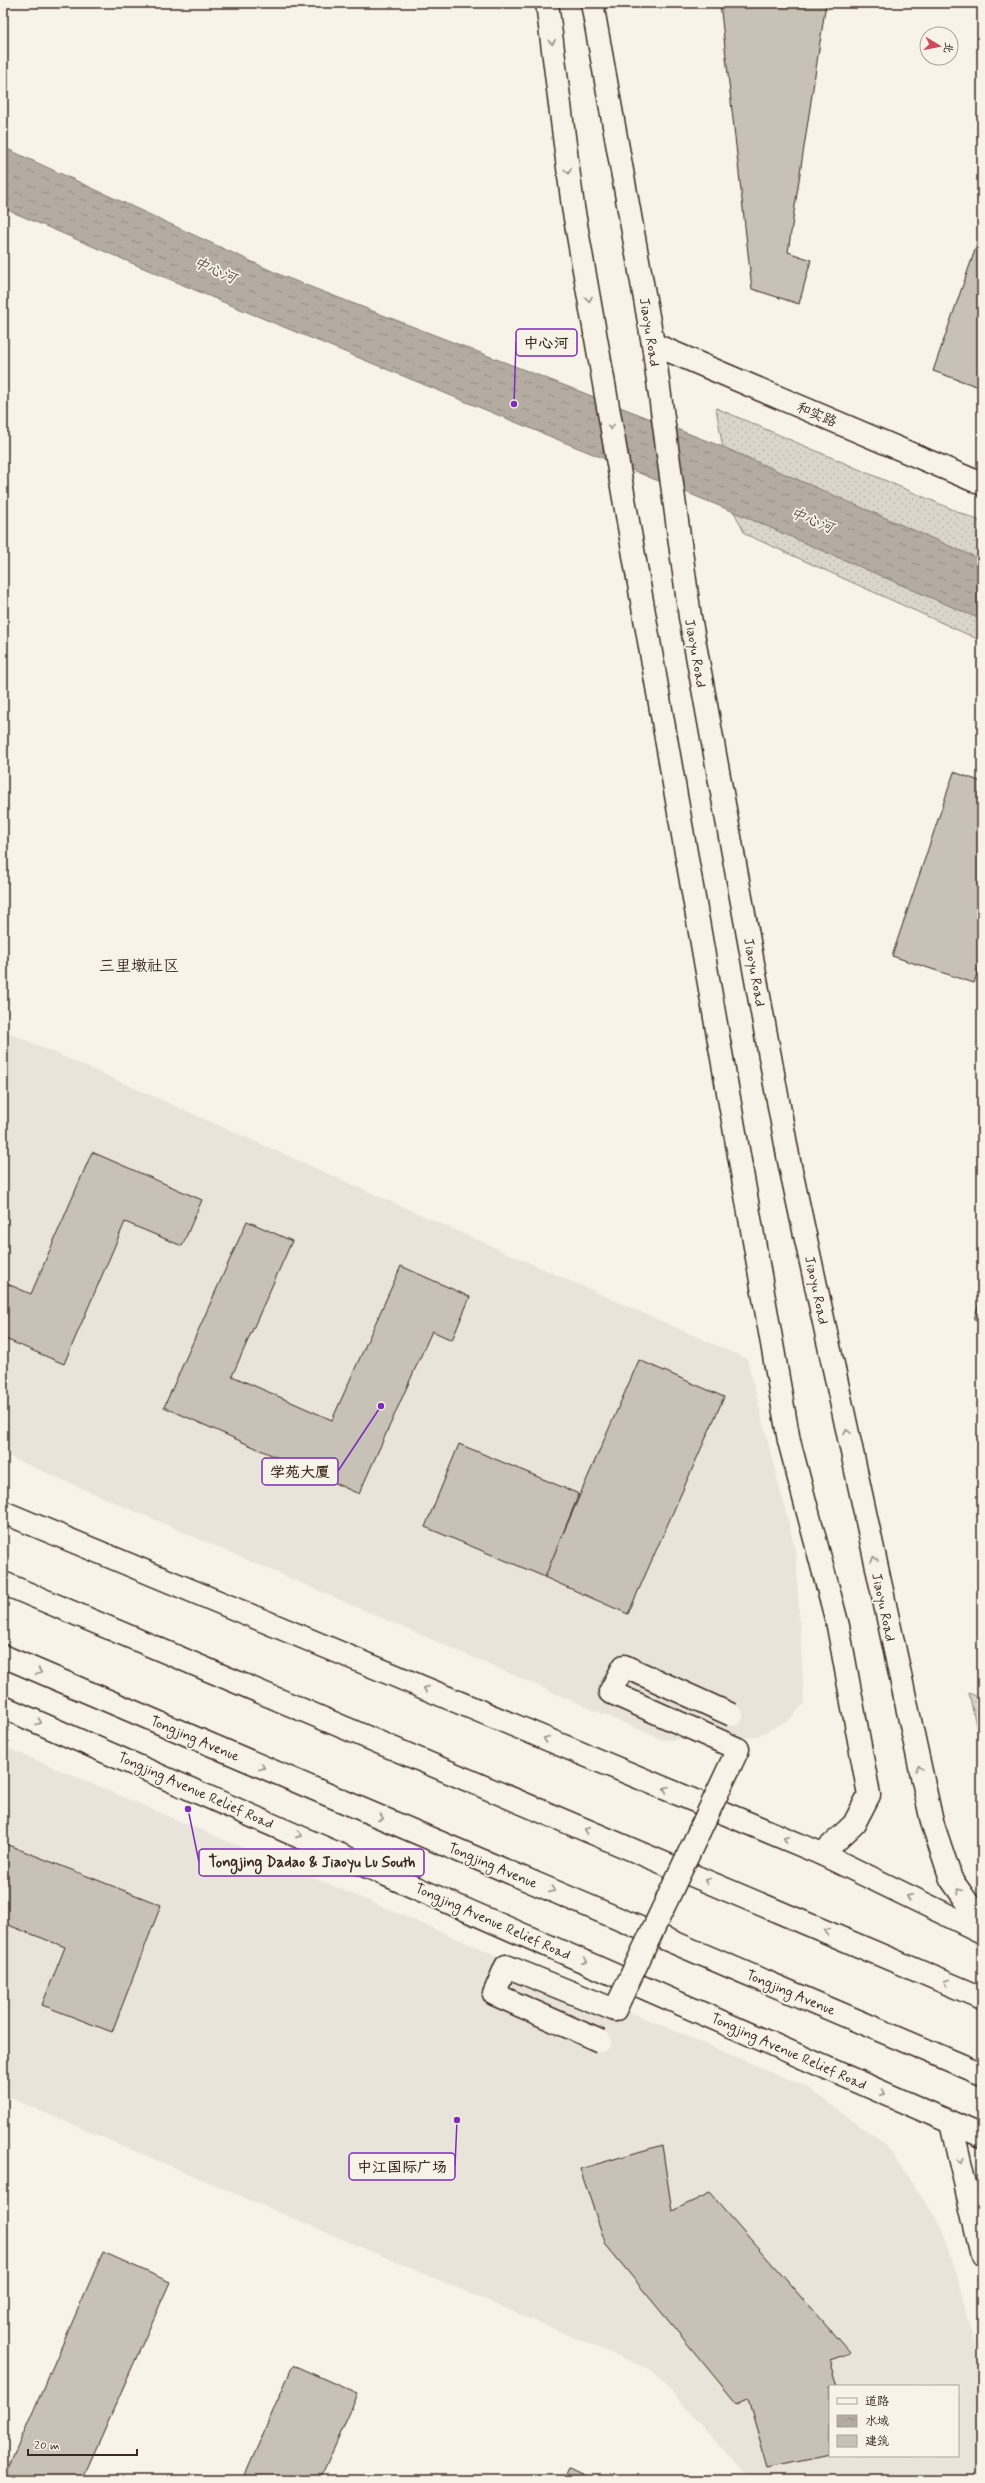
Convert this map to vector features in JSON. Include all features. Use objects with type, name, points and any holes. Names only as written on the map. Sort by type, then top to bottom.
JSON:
[{"type":"main road","points":[[547,3],[573,207],[789,1441],[838,1626],[868,1795],[854,1824],[822,1854]]},
{"type":"main road","name":"Jiaoyu Road","points":[[592,3],[653,344],[690,617],[791,1169],[932,1822],[951,1879],[982,1923]]},
{"type":"main road","name":"和实路","points":[[653,344],[982,484]]},
{"type":"main road","points":[[3,1512],[822,1854],[982,1932]]},
{"type":"main road","points":[[3,1583],[982,1998]]},
{"type":"main road","name":"Tongjing Avenue","points":[[3,1656],[982,2074]]},
{"type":"main road","points":[[600,2041],[494,1994],[506,1966],[614,2010],[738,1749],[610,1692],[624,1666],[732,1715]]},
{"type":"main road","name":"Tongjing Avenue Relief Road","points":[[3,1706],[982,2136]]},
{"type":"main road","points":[[951,2122],[982,2256]]},
{"type":"shaded area","points":[[716,408],[982,522],[982,641],[745,534],[734,512]]},
{"type":"shaded area","points":[[3,1030],[747,1359],[796,1553],[804,1704],[789,1720],[755,1737],[663,1740],[3,1454]]},
{"type":"shaded area","points":[[969,1693],[982,1699],[982,1754]]},
{"type":"shaded area","points":[[3,1746],[807,2087],[886,2145],[940,2224],[963,2294],[982,2378],[982,2480],[760,2480],[747,2476],[653,2371],[3,2095]]},
{"type":"water","points":[[3,147],[285,277],[723,447],[982,560],[982,620],[734,512],[223,302],[3,208]]},
{"type":"building","points":[[720,3],[826,3],[788,252],[811,260],[799,304],[752,289]]},
{"type":"building","points":[[982,230],[982,388],[933,371]]},
{"type":"building","points":[[954,772],[982,782],[982,958],[974,983],[892,956]]},
{"type":"building","points":[[92,1152],[202,1200],[182,1246],[125,1222],[64,1364],[3,1338],[3,1282],[31,1294]]},
{"type":"building","points":[[247,1221],[292,1241],[232,1376],[332,1420],[401,1266],[470,1297],[452,1340],[432,1331],[359,1494],[164,1407]]},
{"type":"building","points":[[982,1295],[982,1321],[974,1319]]},
{"type":"building","points":[[639,1360],[724,1397],[628,1614],[544,1577]]},
{"type":"building","points":[[459,1444],[579,1494],[545,1577],[425,1527]]},
{"type":"building","points":[[3,1843],[161,1905],[112,2032],[42,2005],[65,1947],[3,1923]]},
{"type":"building","points":[[662,2145],[672,2211],[710,2193],[850,2353],[830,2360],[838,2385],[829,2385],[829,2455],[768,2468],[748,2399],[737,2404],[606,2245],[580,2169]]},
{"type":"building","points":[[103,2252],[170,2282],[82,2480],[3,2480]]},
{"type":"building","points":[[293,2365],[358,2394],[320,2480],[243,2480]]},
{"type":"building","points":[[569,2468],[594,2480],[563,2480]]},
{"type":"place","name":"中心河","points":[[514,404]]},
{"type":"place","name":"学苑大厦","points":[[381,1406]]},
{"type":"place","name":"Tongjing Dadao & Jiaoyu Lu South","points":[[188,1809]]},
{"type":"place","name":"中江国际广场","points":[[457,2120]]},
{"type":"district","name":"三里墩社区","points":[[139,965]]}]
